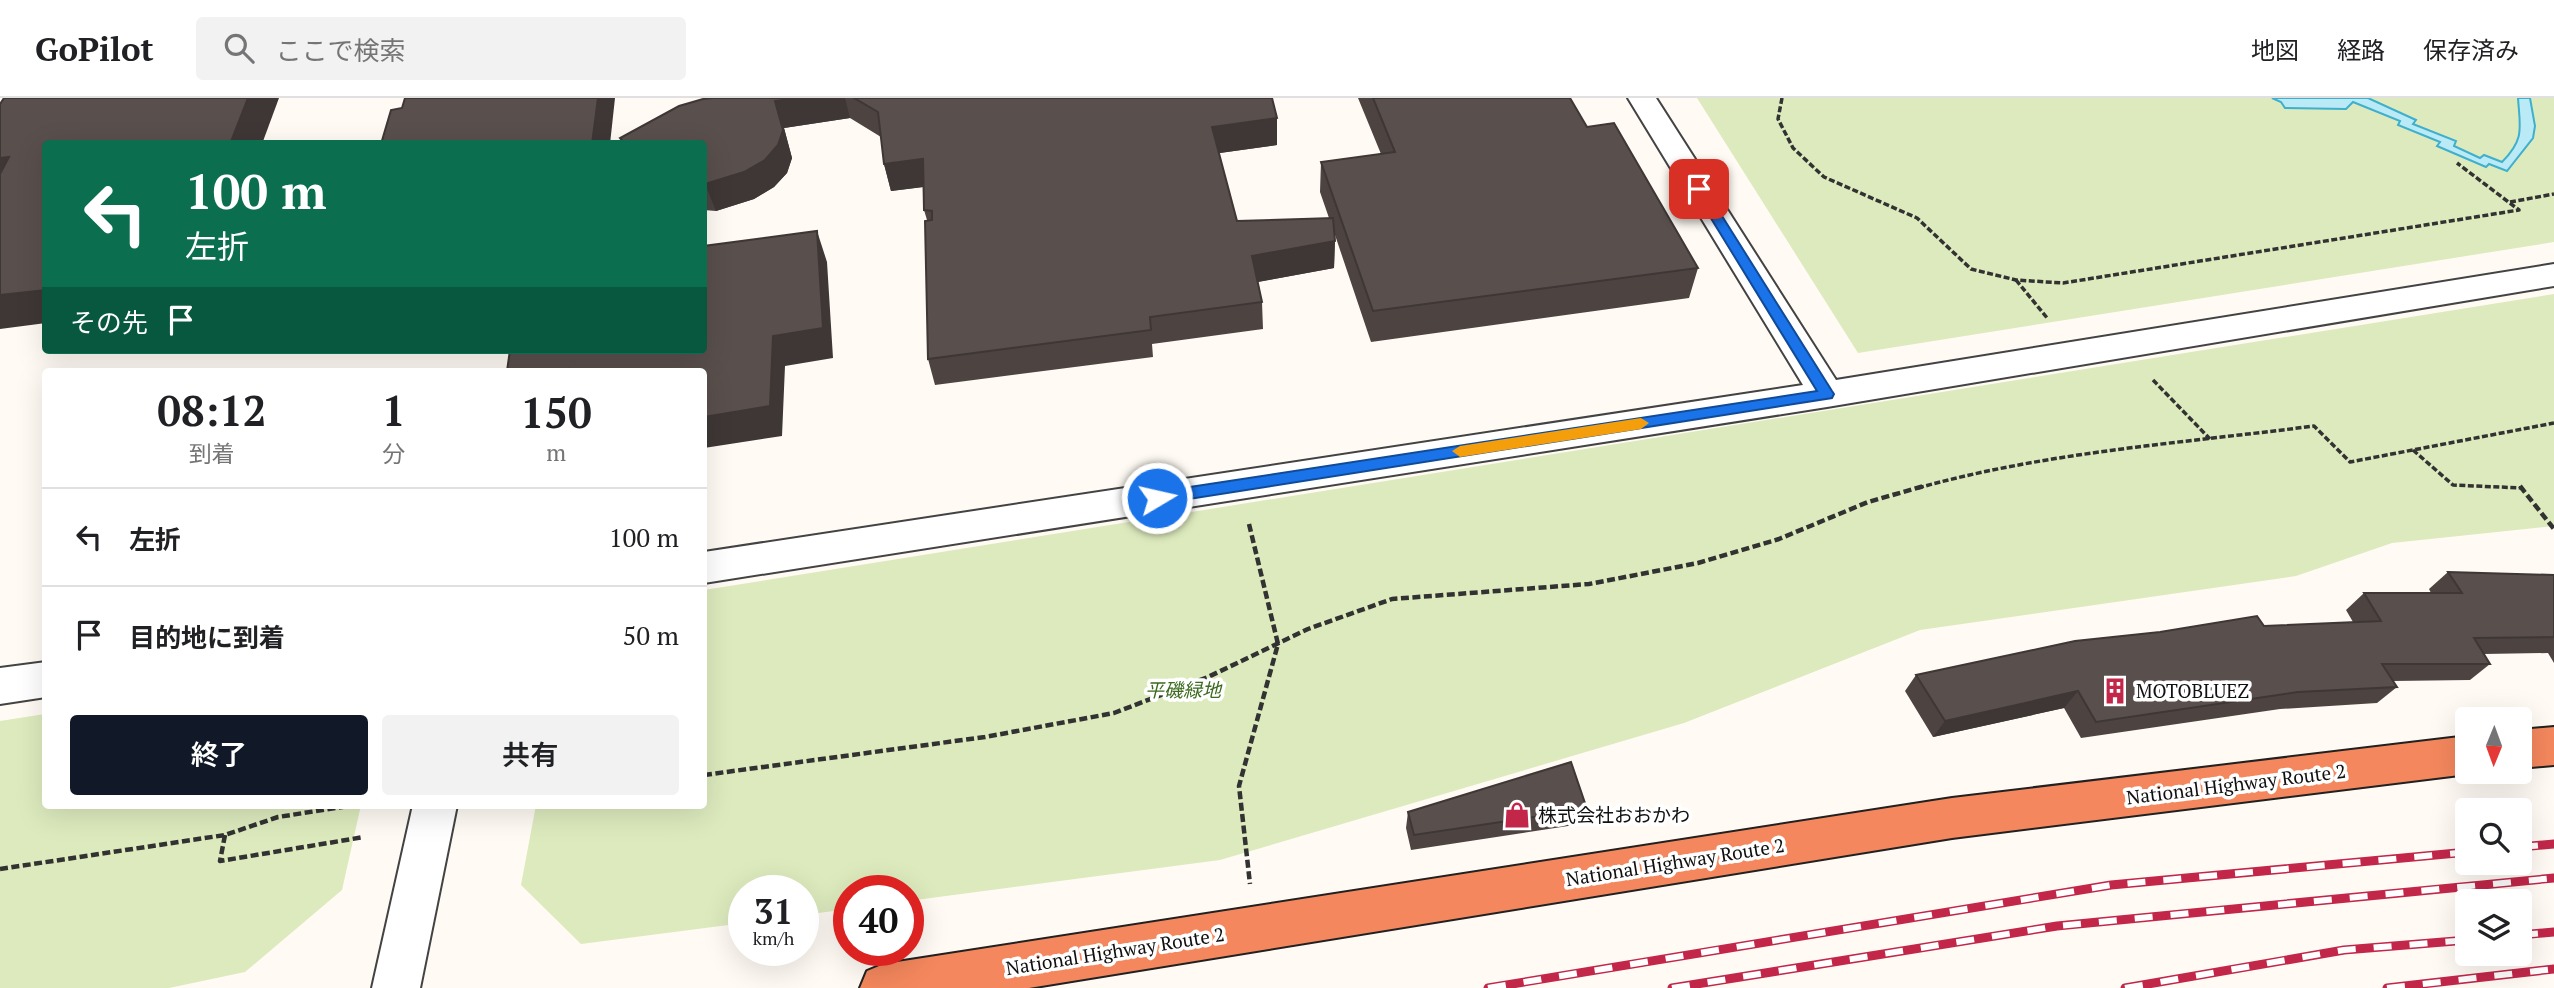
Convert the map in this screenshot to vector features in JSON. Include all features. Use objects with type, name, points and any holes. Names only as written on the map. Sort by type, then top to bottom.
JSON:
[{"type":"highway","points":[[2532,748],[2554,746]]},
{"type":"highway","name":"National Highway Route 2","points":[[884,988],[1952,818],[2455,757]]},
{"type":"street","points":[[1642,98],[1827,394]]},
{"type":"street","points":[[707,568],[1827,394],[2119,344],[2554,275]]},
{"type":"street","points":[[0,686],[42,680]]},
{"type":"street","points":[[396,988],[434,809]]},
{"type":"path","points":[[1782,98],[1778,119],[1793,148],[1824,177],[1917,218],[1971,269],[2016,280],[2063,283],[2519,210],[2458,163]]},
{"type":"path","points":[[2509,202],[2554,194]]},
{"type":"path","points":[[707,775],[985,737],[1114,713],[1208,677],[1308,629],[1392,599],[1588,584],[1698,563],[1779,539],[1868,502],[1957,477],[2088,455],[2314,425],[2350,462],[2554,422]]},
{"type":"path","points":[[2413,450],[2453,485],[2520,486],[2554,529]]},
{"type":"path","points":[[1240,485],[1278,643],[1239,786],[1256,929]]},
{"type":"path","points":[[0,869],[225,835],[278,817],[329,809]]},
{"type":"path","points":[[225,835],[220,861],[364,837]]},
{"type":"green space","points":[[1697,98],[2554,98],[2554,242],[1858,353]]},
{"type":"green space","name":"平磯緑地","points":[[2554,294],[2554,526],[2392,543],[2296,576],[1920,630],[1684,723],[1220,860],[924,899],[924,875],[833,875],[833,911],[819,913],[819,875],[728,875],[728,925],[581,944],[521,885],[535,809],[707,809],[707,590]]},
{"type":"green space","points":[[42,714],[42,809],[360,809],[342,890],[245,972],[169,988],[0,988],[0,721]]},
{"type":"water","points":[[2272,98],[2368,98],[2416,120],[2413,124],[2456,141],[2454,146],[2480,158],[2484,155],[2502,162],[2518,140],[2518,98],[2530,98],[2535,126],[2533,138],[2507,171],[2489,164],[2486,167],[2437,146],[2440,142],[2398,125],[2400,121],[2353,102],[2346,109],[2285,108],[2281,102]]},
{"type":"building","points":[[4,98],[248,98],[232,140],[42,140],[42,290],[0,295],[0,174],[9,157],[0,158],[0,104]]},
{"type":"building","points":[[405,98],[598,98],[593,140],[382,140],[391,110],[402,108]]},
{"type":"building","points":[[797,98],[775,101],[783,130],[778,145],[765,160],[744,172],[707,183],[707,140],[620,138],[679,106],[703,99]]},
{"type":"building","points":[[854,98],[1272,98],[1277,118],[1212,127],[1237,221],[1333,218],[1335,241],[1252,256],[1262,302],[1150,317],[1151,330],[928,359],[925,221],[932,220],[932,211],[924,210],[923,159],[884,164],[878,112]]},
{"type":"building","points":[[1373,98],[1570,98],[1587,127],[1614,123],[1698,268],[1373,311],[1321,162],[1395,152]]},
{"type":"building","points":[[817,231],[823,328],[773,336],[770,406],[707,416],[707,368],[507,368],[509,354],[707,354],[707,246]]},
{"type":"building","points":[[2448,572],[2554,575],[2554,637],[2474,638],[2490,664],[2382,664],[2397,687],[2298,692],[2096,722],[2078,691],[1945,721],[1916,675],[2075,641],[2160,632],[2257,616],[2264,626],[2381,621],[2364,593],[2462,593]]},
{"type":"building","points":[[1571,762],[1587,809],[1414,835],[1408,812]]},
{"type":"railway","points":[[2532,846],[2554,844]]},
{"type":"railway","points":[[1488,988],[2111,885],[2455,853]]},
{"type":"railway","points":[[1672,988],[2057,926],[2554,878]]},
{"type":"railway","points":[[2532,934],[2554,932]]},
{"type":"railway","points":[[2125,988],[2344,950],[2455,941]]},
{"type":"railway","points":[[2387,988],[2554,969]]},
{"type":"slow traffic","points":[[1460,451],[1641,423]]},
{"type":"place","name":"MOTOBLUEZ","points":[[2115,691]]},
{"type":"place","name":"株式会社おおかわ","points":[[1517,815]]},
{"type":"route","points":[[1157,498],[1827,394],[1699,189]]}]
